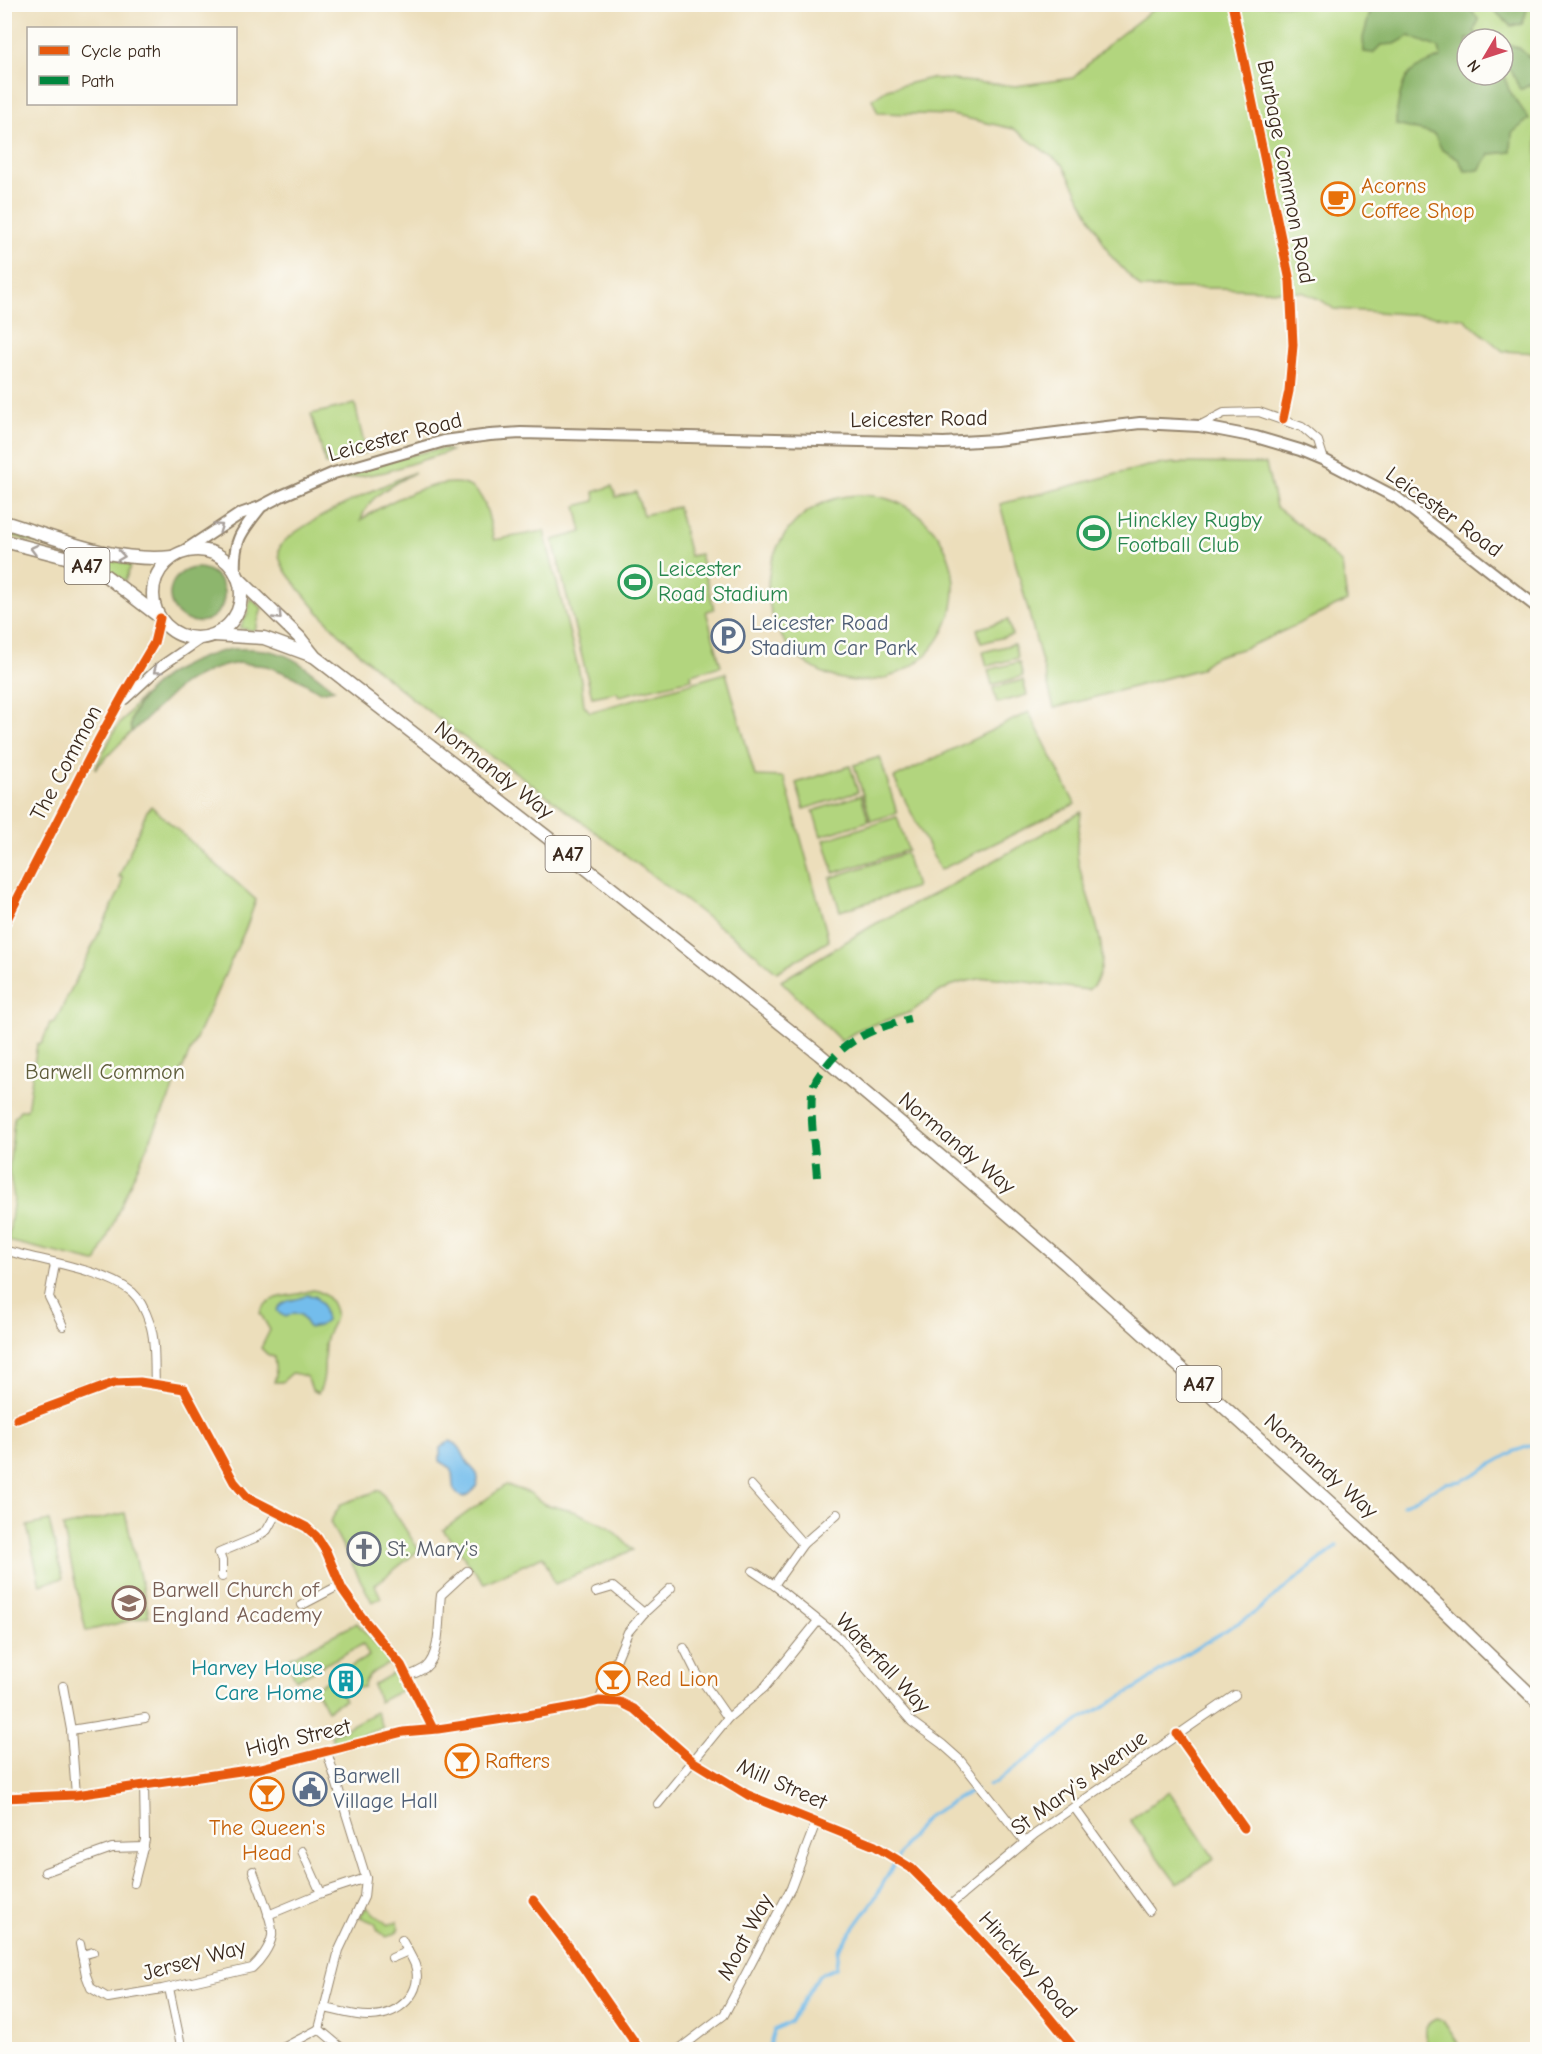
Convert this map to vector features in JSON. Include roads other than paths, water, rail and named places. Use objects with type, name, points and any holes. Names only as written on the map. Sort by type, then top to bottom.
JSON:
[{"type":"main road","name":"Leicester Road","points":[[4,522],[111,555],[150,560],[177,555],[240,514],[334,473],[444,441],[490,435],[586,434],[944,443],[996,440],[1140,423],[1199,426],[1256,437],[1300,450],[1397,498],[1538,608]]},
{"type":"main road","name":"Leicester Road","points":[[236,575],[236,545],[242,531],[260,507]]},
{"type":"main road","name":"A47","points":[[4,542],[73,559],[106,576],[159,617]]},
{"type":"main road","points":[[200,550],[212,553],[224,559],[236,575],[240,594],[237,611],[231,622],[208,636],[179,634],[159,617],[154,606],[153,589],[157,575],[162,566],[177,555],[200,550]]},
{"type":"main road","name":"Normandy Way","points":[[236,575],[299,637],[315,657],[819,1054],[1066,1264],[1359,1529],[1538,1702]]},
{"type":"main road","name":"Normandy Way","points":[[208,636],[264,638],[315,657]]},
{"type":"street","name":"Burbage Common Road","points":[[1232,4],[1290,281],[1293,345],[1289,391],[1283,419]]},
{"type":"street","points":[[1199,426],[1224,413],[1259,411],[1302,427],[1318,441],[1324,460]]},
{"type":"street","name":"The Common","points":[[4,925],[125,692],[154,643],[159,617]]},
{"type":"street","name":"The Common","points":[[117,708],[142,681],[208,636]]},
{"type":"street","points":[[4,1250],[91,1272],[124,1286],[139,1300],[150,1324],[153,1336],[155,1384]]},
{"type":"street","points":[[55,1264],[49,1297],[63,1326]]},
{"type":"street","points":[[17,1419],[114,1383],[155,1384],[184,1389],[206,1426],[234,1482],[247,1497],[306,1527],[316,1536],[326,1551],[340,1585],[408,1676],[433,1730]]},
{"type":"street","points":[[752,1485],[803,1544]]},
{"type":"street","points":[[219,1553],[255,1538],[267,1530],[277,1512]]},
{"type":"street","points":[[774,1584],[803,1544],[837,1514]]},
{"type":"street","points":[[214,1544],[222,1561],[222,1577]]},
{"type":"street","points":[[408,1676],[427,1667],[438,1640],[441,1595],[467,1571]]},
{"type":"street","name":"Waterfall Way","points":[[753,1571],[774,1584],[840,1638],[912,1722],[960,1760],[1025,1842]]},
{"type":"street","points":[[302,1605],[340,1585]]},
{"type":"street","points":[[596,1592],[613,1587],[644,1613]]},
{"type":"street","points":[[599,1701],[628,1632],[644,1613],[672,1588]]},
{"type":"street","points":[[658,1804],[728,1718],[764,1688],[818,1621]]},
{"type":"street","points":[[684,1648],[696,1672],[728,1718]]},
{"type":"street","points":[[63,1686],[71,1730],[76,1795]]},
{"type":"street","name":"St Mary's Avenue","points":[[949,1906],[1025,1842],[1235,1695]]},
{"type":"street","name":"High Street","points":[[4,1798],[76,1795],[261,1768],[403,1732],[433,1730],[558,1710],[599,1701]]},
{"type":"street","name":"Mill Street","points":[[599,1701],[628,1705],[694,1762],[748,1795],[875,1846],[893,1856],[911,1868],[949,1906]]},
{"type":"street","points":[[71,1730],[145,1718]]},
{"type":"street","points":[[1177,1734],[1244,1828]]},
{"type":"street","points":[[279,2049],[319,2029],[339,1950],[364,1897],[366,1878],[327,1752]]},
{"type":"street","points":[[134,1883],[144,1846],[146,1821],[144,1785]]},
{"type":"street","points":[[1074,1807],[1149,1911]]},
{"type":"street","name":"Moat Way","points":[[678,2049],[724,2015],[791,1888],[816,1822]]},
{"type":"street","points":[[45,1872],[112,1848],[144,1846]]},
{"type":"street","points":[[302,1851],[321,1893]]},
{"type":"street","name":"Jersey Way","points":[[80,1944],[91,1988],[108,1998],[168,1988],[252,1968],[261,1960],[272,1936],[268,1915],[253,1871]]},
{"type":"street","points":[[268,1915],[321,1893],[366,1878]]},
{"type":"street","points":[[533,1900],[569,1947],[640,2049]]},
{"type":"street","name":"Hinckley Road","points":[[949,1906],[1031,1995],[1076,2049]]},
{"type":"street","points":[[326,2008],[371,2016],[393,2011],[407,2002],[417,1984],[415,1966],[402,1940]]},
{"type":"street","points":[[393,1958],[408,1951]]},
{"type":"street","points":[[82,1955],[93,1952]]},
{"type":"street","points":[[168,1988],[182,2049]]},
{"type":"street","points":[[319,2029],[344,2049]]},
{"type":"water","points":[[307,1295],[315,1296],[323,1306],[326,1321],[319,1326],[309,1328],[301,1315],[294,1313],[286,1317],[277,1310],[287,1301]]},
{"type":"water","points":[[450,1441],[459,1447],[478,1478],[475,1488],[464,1497],[454,1489],[451,1468],[440,1461],[440,1448]]},
{"type":"waterway","points":[[1403,1505],[1445,1483],[1462,1481],[1515,1451],[1538,1443]]},
{"type":"waterway","points":[[989,1785],[995,1783],[1083,1718],[1133,1690],[1184,1655],[1253,1614],[1337,1546]]},
{"type":"waterway","points":[[768,2050],[774,2030],[791,2021],[819,1975],[836,1968],[838,1950],[872,1903],[906,1843],[928,1816],[976,1790]]},
{"type":"place","name":"Acorns Coffee Shop","points":[[1338,199]]},
{"type":"place","name":"Hinckley Rugby Football Club","points":[[1094,533]]},
{"type":"place","name":"Leicester Road Stadium","points":[[635,582]]},
{"type":"place","name":"Leicester Road Stadium Car Park","points":[[728,636]]},
{"type":"place","name":"St. Mary's","points":[[364,1549]]},
{"type":"place","name":"Barwell Church of England Academy","points":[[129,1603]]},
{"type":"place","name":"Red Lion","points":[[613,1679]]},
{"type":"place","name":"Harvey House Care Home","points":[[346,1681]]},
{"type":"place","name":"Rafters","points":[[462,1761]]},
{"type":"place","name":"Barwell Village Hall","points":[[310,1789]]},
{"type":"place","name":"The Queen's Head","points":[[267,1794]]},
{"type":"park label","name":"Barwell Common","points":[[105,1072]]}]
